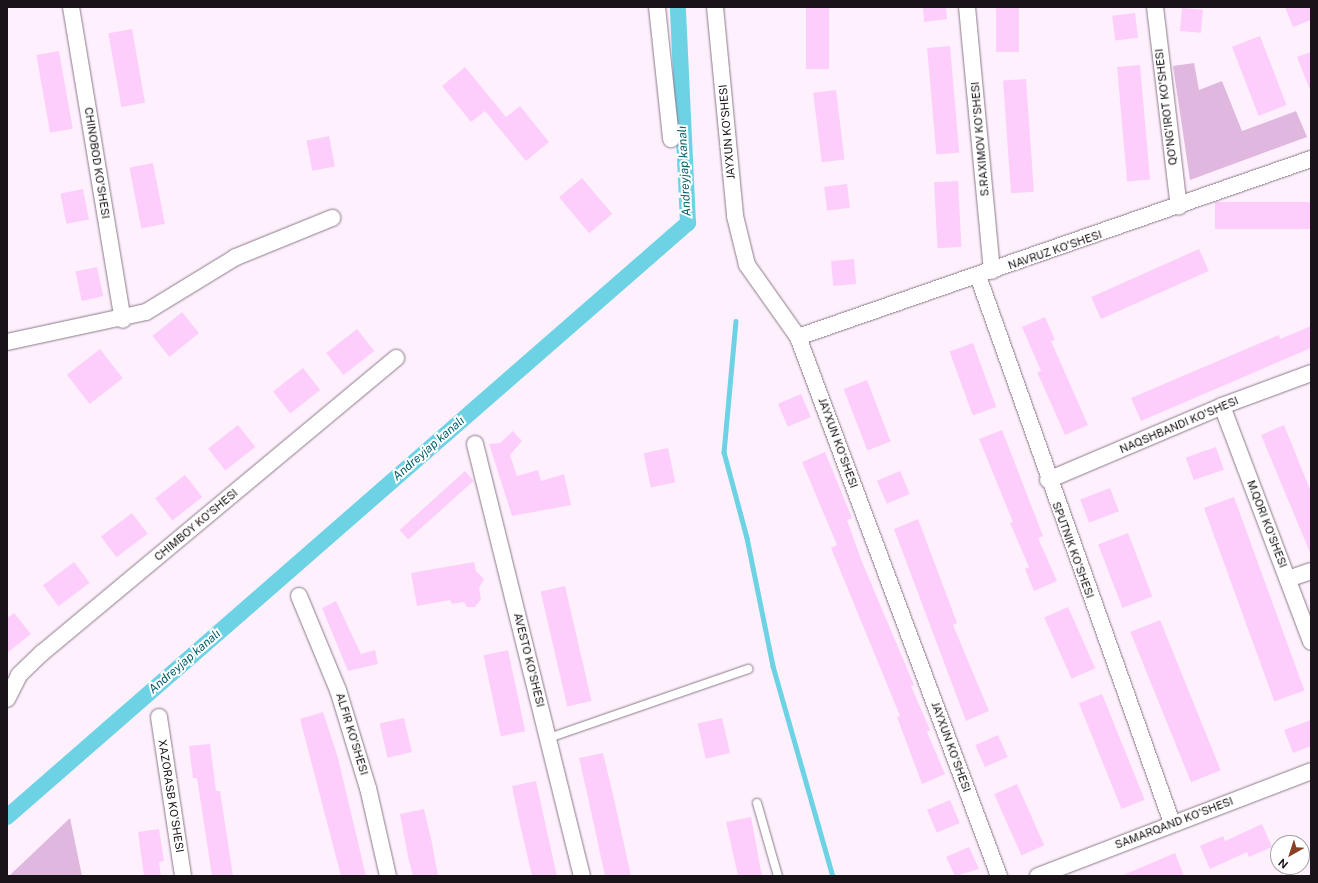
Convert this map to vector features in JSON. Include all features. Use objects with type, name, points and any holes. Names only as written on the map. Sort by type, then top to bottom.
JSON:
[{"type":"street","name":"CHINOBOD KO'SHESI","points":[[71,7],[123,320]]},
{"type":"street","points":[[657,7],[671,139]]},
{"type":"street","name":"JAYXUN KO'SHESI","points":[[715,7],[735,216],[745,258],[798,338],[999,876]]},
{"type":"street","name":"S.RAXIMOV KO'SHESI","points":[[967,7],[985,274]]},
{"type":"street","name":"QO'NG'IROT KO'SHESI","points":[[1155,7],[1179,208]]},
{"type":"street","name":"NAVRUZ KO'SHESI","points":[[798,338],[1179,208],[1311,159]]},
{"type":"street","points":[[7,342],[123,320],[146,312],[236,257],[332,218]]},
{"type":"street","name":"SPUTNIK KO'SHESI","points":[[985,274],[1048,480],[1172,823]]},
{"type":"street","name":"CHIMBOY KO'SHESI","points":[[7,699],[19,675],[42,653],[396,358]]},
{"type":"street","name":"NAQSHBANDI KO'SHESI","points":[[1048,480],[1222,406],[1311,372]]},
{"type":"street","name":"M.QORI KO'SHESI","points":[[1222,406],[1311,642]]},
{"type":"street","name":"AVESTO KO'SHESI","points":[[475,444],[550,738],[582,876]]},
{"type":"street","points":[[1288,579],[1311,571]]},
{"type":"street","name":"ALFIR KO'SHESI","points":[[299,596],[338,690],[368,788],[388,876]]},
{"type":"street","name":"XAZORASB KO'SHESI","points":[[159,717],[183,876]]},
{"type":"street","name":"SAMARQAND KO'SHESI","points":[[1038,876],[1172,823],[1311,771]]},
{"type":"lane","points":[[550,738],[748,669]]},
{"type":"lane","points":[[757,803],[778,876]]},
{"type":"shaded area","points":[[1194,63],[1199,90],[1222,81],[1242,131],[1296,111],[1307,137],[1190,180],[1173,66]]},
{"type":"shaded area","points":[[70,818],[82,876],[9,876]]},
{"type":"building","points":[[806,7],[829,7],[829,69],[806,69]]},
{"type":"building","points":[[923,7],[946,7],[947,19],[924,22]]},
{"type":"building","points":[[996,7],[1019,7],[1019,52],[996,52]]},
{"type":"building","points":[[1285,7],[1311,7],[1311,20],[1293,27]]},
{"type":"building","points":[[1182,8],[1203,10],[1201,33],[1180,31]]},
{"type":"building","points":[[1135,13],[1138,38],[1115,41],[1112,16]]},
{"type":"building","points":[[132,29],[145,103],[121,107],[108,33]]},
{"type":"building","points":[[1260,36],[1287,105],[1259,116],[1232,47]]},
{"type":"building","points":[[950,46],[959,153],[936,155],[927,48]]},
{"type":"building","points":[[59,51],[73,129],[50,133],[36,55]]},
{"type":"building","points":[[1311,52],[1311,90],[1310,90],[1297,57]]},
{"type":"building","points":[[1140,65],[1150,180],[1127,182],[1117,67]]},
{"type":"building","points":[[465,67],[506,117],[520,106],[549,142],[526,161],[485,111],[471,122],[442,86]]},
{"type":"building","points":[[1026,79],[1034,192],[1011,193],[1003,81]]},
{"type":"building","points":[[836,90],[845,159],[822,162],[813,93]]},
{"type":"building","points":[[329,136],[335,166],[312,171],[306,140]]},
{"type":"building","points":[[153,163],[165,224],[141,228],[129,168]]},
{"type":"building","points":[[582,178],[612,214],[589,233],[559,197]]},
{"type":"building","points":[[958,181],[961,247],[937,248],[934,182]]},
{"type":"building","points":[[847,184],[850,208],[827,211],[824,187]]},
{"type":"building","points":[[83,189],[89,219],[66,224],[60,193]]},
{"type":"building","points":[[1215,202],[1311,202],[1311,229],[1215,229]]},
{"type":"building","points":[[1199,249],[1209,271],[1101,319],[1091,297]]},
{"type":"building","points":[[854,259],[856,284],[833,286],[831,261]]},
{"type":"building","points":[[97,267],[103,296],[82,301],[75,272]]},
{"type":"building","points":[[182,312],[199,333],[169,357],[152,336]]},
{"type":"building","points":[[1045,317],[1055,340],[1051,341],[1088,425],[1065,435],[1037,372],[1041,371],[1022,327]]},
{"type":"building","points":[[1311,326],[1311,348],[1141,421],[1131,398],[1279,335],[1280,339]]},
{"type":"building","points":[[357,329],[374,351],[344,375],[326,353]]},
{"type":"building","points":[[973,343],[996,407],[973,415],[950,352]]},
{"type":"building","points":[[100,349],[123,378],[90,404],[67,375]]},
{"type":"building","points":[[303,368],[320,390],[290,413],[273,391]]},
{"type":"building","points":[[867,380],[891,442],[867,451],[844,389]]},
{"type":"building","points":[[801,394],[811,417],[788,427],[778,404]]},
{"type":"building","points":[[238,425],[255,447],[225,470],[208,448]]},
{"type":"building","points":[[1284,425],[1311,492],[1311,555],[1261,435]]},
{"type":"building","points":[[1002,430],[1043,536],[1038,538],[1057,581],[1034,591],[1025,569],[1029,567],[1010,523],[1013,522],[979,439]]},
{"type":"building","points":[[513,431],[522,441],[510,455],[517,476],[538,470],[541,481],[564,474],[571,505],[512,516],[489,444],[500,443]]},
{"type":"building","points":[[1216,447],[1224,470],[1194,480],[1186,457]]},
{"type":"building","points":[[668,448],[675,482],[651,487],[644,453]]},
{"type":"building","points":[[825,452],[852,518],[847,520],[862,562],[914,685],[911,686],[930,730],[927,732],[945,774],[922,784],[897,717],[900,716],[831,548],[837,545],[802,462]]},
{"type":"building","points":[[465,471],[474,481],[408,540],[400,530]]},
{"type":"building","points":[[900,471],[910,494],[887,504],[877,481]]},
{"type":"building","points":[[185,475],[202,497],[172,520],[155,498]]},
{"type":"building","points":[[1110,488],[1119,511],[1089,523],[1080,499]]},
{"type":"building","points":[[1234,497],[1304,691],[1274,702],[1204,508]]},
{"type":"building","points":[[132,513],[148,534],[117,557],[101,536]]},
{"type":"building","points":[[918,519],[957,623],[953,625],[989,711],[966,721],[894,529]]},
{"type":"building","points":[[1128,533],[1152,596],[1122,608],[1098,544]]},
{"type":"building","points":[[74,562],[90,583],[59,606],[43,585]]},
{"type":"building","points":[[474,562],[476,571],[484,579],[479,588],[481,599],[475,607],[467,607],[464,602],[452,604],[450,600],[417,606],[411,573]]},
{"type":"building","points":[[565,586],[592,701],[567,707],[541,592]]},
{"type":"building","points":[[336,601],[361,654],[375,650],[378,664],[348,671],[322,608]]},
{"type":"building","points":[[1068,607],[1095,668],[1071,679],[1044,618]]},
{"type":"building","points":[[14,613],[31,634],[7,653],[7,618]]},
{"type":"building","points":[[1160,620],[1221,770],[1191,782],[1130,632]]},
{"type":"building","points":[[508,650],[525,731],[501,736],[484,655]]},
{"type":"building","points":[[1102,694],[1145,800],[1122,809],[1079,703]]},
{"type":"building","points":[[323,712],[338,758],[366,876],[341,876],[300,719]]},
{"type":"building","points":[[404,718],[412,752],[388,758],[380,724]]},
{"type":"building","points":[[722,718],[730,753],[706,759],[698,724]]},
{"type":"building","points":[[1311,720],[1311,746],[1293,753],[1284,730]]},
{"type":"building","points":[[998,735],[1008,757],[985,767],[975,745]]},
{"type":"building","points":[[210,744],[216,791],[220,791],[233,876],[212,876],[197,778],[193,778],[189,746]]},
{"type":"building","points":[[603,753],[631,876],[605,876],[579,758]]},
{"type":"building","points":[[536,781],[557,876],[532,876],[519,820],[512,786]]},
{"type":"building","points":[[1017,784],[1044,845],[1021,855],[994,794]]},
{"type":"building","points":[[950,800],[960,823],[937,833],[927,810]]},
{"type":"building","points":[[424,809],[438,876],[413,876],[409,861],[400,814]]},
{"type":"building","points":[[751,817],[762,876],[738,876],[726,822]]},
{"type":"building","points":[[1262,824],[1270,842],[1270,848],[1249,857],[1247,852],[1210,869],[1200,846],[1223,836],[1225,841]]},
{"type":"building","points":[[159,829],[164,861],[159,862],[161,876],[144,876],[138,832]]},
{"type":"building","points":[[969,847],[979,869],[955,876],[946,857]]},
{"type":"building","points":[[1175,853],[1184,876],[1121,876]]},
{"type":"waterway","name":"Andreyjap kanalı","points":[[7,817],[688,223],[678,7]]},
{"type":"waterway","points":[[736,321],[724,452],[747,538],[773,666],[833,876]]}]
